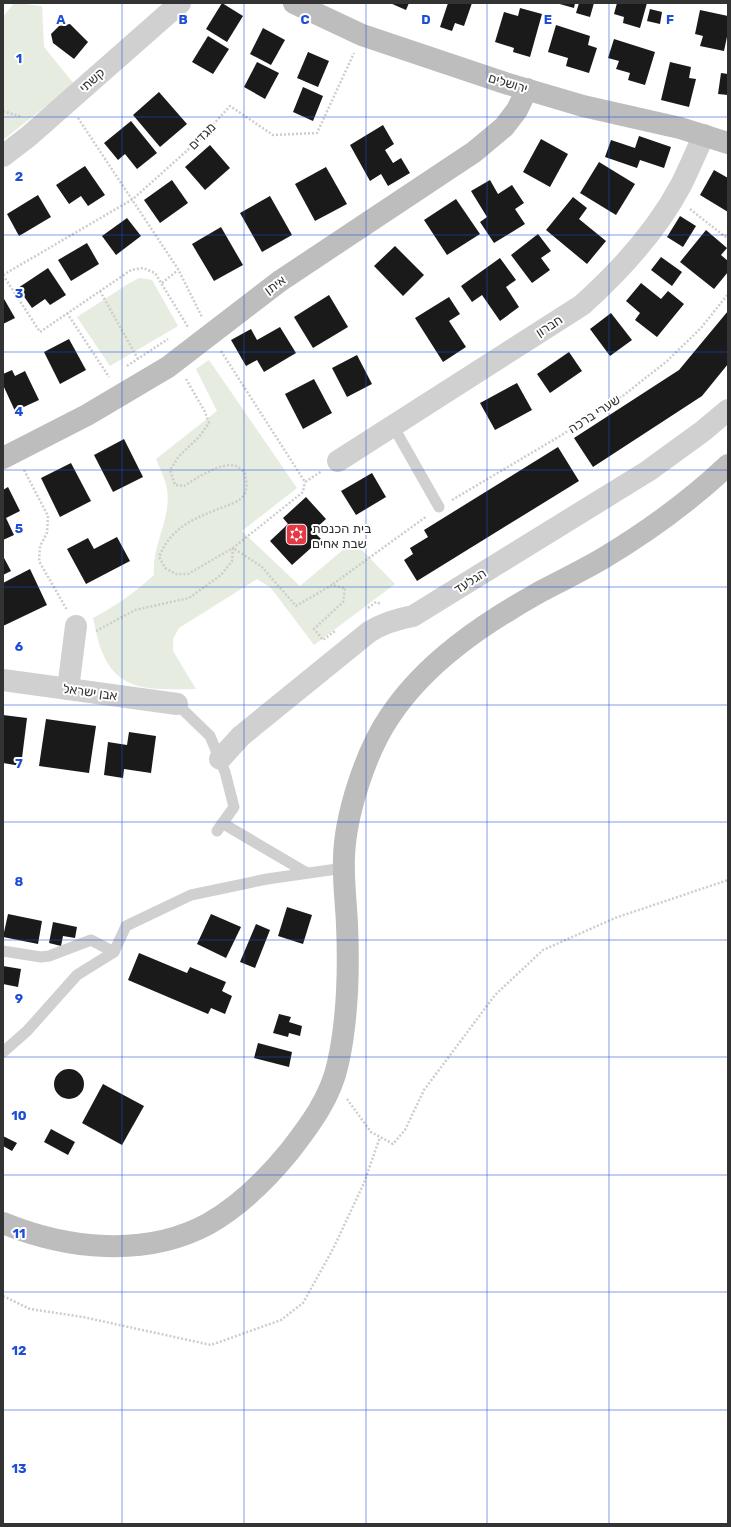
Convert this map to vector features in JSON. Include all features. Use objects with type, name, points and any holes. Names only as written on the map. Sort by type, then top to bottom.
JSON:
[{"type":"street","name":"קשתי","points":[[3,156],[29,136],[180,3]]},
{"type":"street","name":"ירושלים","points":[[294,3],[362,35],[527,89],[583,106],[680,128],[728,143]]},
{"type":"street","name":"איתן","points":[[9,455],[86,415],[175,362],[280,281],[474,152],[504,127],[517,110],[527,89]]},
{"type":"street","name":"חברון","points":[[338,461],[582,304],[608,282],[635,252],[658,222],[680,186],[704,135]]},
{"type":"street","name":"הגלעד","points":[[220,759],[241,736],[369,632],[396,619],[413,616],[648,471],[703,431],[728,410]]},
{"type":"street","points":[[3,1223],[32,1234],[56,1240],[100,1246],[130,1245],[152,1242],[176,1237],[196,1230],[222,1216],[257,1187],[277,1167],[320,1109],[333,1081],[339,1059],[346,994],[347,927],[344,846],[348,824],[358,788],[371,752],[387,720],[413,686],[442,659],[475,633],[521,603],[603,558],[636,537],[685,502],[728,465]]},
{"type":"street","points":[[68,689],[75,634]]},
{"type":"street","name":"אבן ישראל","points":[[3,680],[177,704]]},
{"type":"lane","points":[[393,426],[439,507]]},
{"type":"lane","points":[[177,704],[210,736],[225,772],[234,808],[219,827],[307,873]]},
{"type":"lane","points":[[3,1052],[27,1031],[77,974],[114,952],[126,926],[191,895],[267,879],[344,868]]},
{"type":"lane","points":[[3,951],[41,957],[49,956],[91,940],[114,952]]},
{"type":"path","name":"מגדים","points":[[3,275],[133,199],[200,139],[230,106],[273,135],[317,133],[362,35]]},
{"type":"path","points":[[67,103],[133,199],[178,269],[210,334],[305,482],[303,492],[233,548],[188,574],[176,574],[165,568],[159,558],[163,548],[181,526],[194,518],[234,503],[244,497],[247,487],[245,474],[236,466],[224,465],[200,476],[184,486],[175,485],[170,470],[179,456],[199,437],[209,423],[206,412],[175,362]]},
{"type":"path","points":[[674,196],[728,240]]},
{"type":"path","points":[[3,275],[40,332],[131,270],[143,268],[155,273],[162,283],[188,326],[182,330]]},
{"type":"path","points":[[162,283],[178,269]]},
{"type":"path","points":[[100,291],[138,359]]},
{"type":"path","name":"שערי ברכה","points":[[233,548],[261,566],[296,606],[332,585],[439,507],[560,436],[624,395],[667,362],[701,328],[728,294]]},
{"type":"path","points":[[67,314],[109,377]]},
{"type":"path","points":[[121,370],[170,338]]},
{"type":"path","points":[[104,381],[115,373]]},
{"type":"path","points":[[9,455],[48,516],[47,533],[40,546],[39,561],[75,634],[135,610],[189,598],[220,575],[232,561],[233,548]]},
{"type":"path","points":[[305,482],[338,461]]},
{"type":"path","points":[[332,585],[345,588],[343,602],[314,629],[323,640],[341,627]]},
{"type":"path","points":[[364,610],[376,602],[384,605]]},
{"type":"path","points":[[333,1081],[372,1132],[393,1144],[405,1130],[424,1090],[495,995],[543,950],[615,918],[728,880]]},
{"type":"path","points":[[3,1296],[30,1309],[83,1317],[212,1345],[281,1320],[303,1303],[333,1249],[364,1183],[380,1137]]},
{"type":"shaded area","points":[[14,3],[42,6],[44,47],[74,84],[3,140],[3,17]]},
{"type":"shaded area","points":[[139,278],[152,280],[178,326],[110,366],[77,317]]},
{"type":"shaded area","points":[[209,360],[297,488],[242,531],[300,586],[344,549],[361,549],[395,584],[314,645],[271,588],[257,579],[179,628],[173,639],[173,651],[196,689],[155,689],[142,687],[130,683],[120,677],[110,667],[101,650],[93,618],[110,609],[154,575],[156,552],[165,519],[168,496],[163,475],[156,459],[217,411],[196,369]]},
{"type":"building","points":[[222,3],[243,16],[227,42],[206,29]]},
{"type":"building","points":[[390,3],[409,3],[406,10]]},
{"type":"building","points":[[448,3],[472,3],[464,26],[455,23],[452,31],[440,27]]},
{"type":"building","points":[[556,3],[575,3],[574,8]]},
{"type":"building","points":[[579,3],[594,3],[590,17],[576,13]]},
{"type":"building","points":[[617,3],[647,3],[640,28],[623,23],[624,17],[614,14]]},
{"type":"building","points":[[520,8],[542,14],[530,57],[513,52],[514,48],[495,42],[504,12],[518,16]]},
{"type":"building","points":[[650,9],[662,12],[660,24],[647,21]]},
{"type":"building","points":[[700,10],[728,16],[728,32],[724,51],[700,46],[703,36],[695,34]]},
{"type":"building","points":[[70,24],[88,42],[74,59],[53,43],[51,34],[59,26]]},
{"type":"building","points":[[556,25],[590,36],[588,45],[597,48],[589,73],[566,66],[568,58],[548,52]]},
{"type":"building","points":[[263,28],[285,40],[271,65],[250,54]]},
{"type":"building","points":[[208,36],[229,49],[213,74],[192,62]]},
{"type":"building","points":[[614,39],[655,52],[645,85],[628,80],[630,73],[616,69],[619,61],[608,58]]},
{"type":"building","points":[[308,52],[329,61],[318,87],[297,78]]},
{"type":"building","points":[[257,62],[279,73],[265,99],[244,87]]},
{"type":"building","points":[[670,62],[691,67],[689,78],[696,79],[689,107],[661,100]]},
{"type":"building","points":[[721,73],[728,74],[728,95],[718,94]]},
{"type":"building","points":[[303,87],[323,96],[313,121],[293,112]]},
{"type":"building","points":[[159,92],[187,124],[160,147],[133,115]]},
{"type":"building","points":[[131,121],[157,153],[137,169],[125,154],[118,160],[104,143]]},
{"type":"building","points":[[383,125],[394,144],[385,150],[393,163],[401,158],[410,173],[388,186],[381,174],[370,181],[350,145]]},
{"type":"building","points":[[639,136],[671,147],[664,168],[640,160],[637,168],[605,157],[611,140],[635,148]]},
{"type":"building","points":[[541,139],[568,154],[550,187],[523,172]]},
{"type":"building","points":[[210,145],[230,168],[205,190],[185,167]]},
{"type":"building","points":[[599,162],[635,184],[616,215],[580,193]]},
{"type":"building","points":[[85,166],[105,195],[88,206],[81,196],[69,204],[56,185]]},
{"type":"building","points":[[326,167],[347,204],[315,221],[295,184]]},
{"type":"building","points":[[714,170],[728,178],[728,212],[700,195]]},
{"type":"building","points":[[172,180],[188,203],[160,223],[144,200]]},
{"type":"building","points":[[490,180],[498,194],[512,185],[524,203],[515,209],[525,224],[494,243],[480,222],[487,217],[471,191]]},
{"type":"building","points":[[38,195],[51,217],[19,236],[7,214]]},
{"type":"building","points":[[270,196],[292,235],[262,252],[240,213]]},
{"type":"building","points":[[573,197],[587,208],[579,219],[606,241],[587,264],[546,230]]},
{"type":"building","points":[[456,199],[480,234],[447,255],[424,220]]},
{"type":"building","points":[[680,216],[696,226],[683,247],[667,237]]},
{"type":"building","points":[[127,218],[141,236],[116,255],[102,236]]},
{"type":"building","points":[[221,227],[243,265],[214,281],[192,244]]},
{"type":"building","points":[[706,230],[727,248],[721,255],[728,261],[728,272],[714,289],[680,262]]},
{"type":"building","points":[[538,234],[551,251],[541,258],[550,270],[532,283],[511,255]]},
{"type":"building","points":[[87,243],[99,264],[71,281],[58,260]]},
{"type":"building","points":[[395,246],[424,275],[403,296],[374,266]]},
{"type":"building","points":[[661,257],[682,272],[672,286],[651,270]]},
{"type":"building","points":[[500,258],[516,280],[506,287],[519,307],[500,321],[482,295],[472,302],[461,286]]},
{"type":"building","points":[[48,268],[66,295],[50,305],[45,299],[32,308],[18,288]]},
{"type":"building","points":[[641,283],[661,299],[668,291],[684,304],[657,337],[635,320],[640,313],[626,301]]},
{"type":"building","points":[[329,295],[348,327],[313,348],[294,317]]},
{"type":"building","points":[[3,297],[15,318],[3,324]]},
{"type":"building","points":[[449,297],[460,314],[449,321],[466,347],[443,362],[415,318]]},
{"type":"building","points":[[728,311],[728,364],[702,396],[593,467],[574,438],[679,370]]},
{"type":"building","points":[[611,313],[632,340],[610,356],[590,329]]},
{"type":"building","points":[[280,327],[296,353],[264,372],[257,360],[246,366],[231,340],[251,329],[257,340]]},
{"type":"building","points":[[69,339],[86,370],[60,384],[44,352]]},
{"type":"building","points":[[569,352],[582,371],[550,393],[537,374]]},
{"type":"building","points":[[357,355],[372,384],[347,397],[332,368]]},
{"type":"building","points":[[12,370],[15,376],[25,371],[39,400],[15,411],[3,385],[3,374]]},
{"type":"building","points":[[314,379],[332,413],[303,429],[285,394]]},
{"type":"building","points":[[517,383],[532,410],[495,430],[480,403]]},
{"type":"building","points":[[124,439],[143,477],[113,492],[94,455]]},
{"type":"building","points":[[558,447],[579,481],[417,581],[404,560],[413,554],[410,548],[428,537],[424,530]]},
{"type":"building","points":[[71,463],[91,501],[60,517],[41,478]]},
{"type":"building","points":[[372,473],[386,497],[356,515],[341,491]]},
{"type":"building","points":[[8,487],[20,511],[6,518],[14,535],[3,540],[3,490]]},
{"type":"building","name":"בית הכנסת שבת אחים","points":[[306,497],[326,519],[313,531],[321,539],[292,565],[270,541],[288,524],[283,518]]},
{"type":"building","points":[[117,537],[130,561],[86,584],[67,549],[88,538],[94,549]]},
{"type":"building","points":[[3,556],[11,571],[3,575]]},
{"type":"building","points":[[30,569],[47,605],[3,626],[3,583]]},
{"type":"building","points":[[3,715],[27,718],[21,766],[3,763]]},
{"type":"building","points":[[46,719],[96,726],[89,773],[39,766]]},
{"type":"building","points":[[129,732],[156,736],[151,773],[124,769],[123,778],[104,775],[108,742],[127,745]]},
{"type":"building","points":[[287,907],[312,915],[303,944],[278,936]]},
{"type":"building","points":[[8,914],[42,921],[38,944],[3,937]]},
{"type":"building","points":[[211,914],[241,927],[226,958],[197,944]]},
{"type":"building","points":[[53,922],[77,927],[75,938],[63,936],[61,946],[49,943]]},
{"type":"building","points":[[256,924],[270,930],[255,968],[240,962]]},
{"type":"building","points":[[139,953],[187,973],[190,967],[226,982],[222,991],[232,996],[225,1014],[211,1008],[208,1014],[128,980]]},
{"type":"building","points":[[3,966],[21,969],[18,987],[3,984]]},
{"type":"building","points":[[279,1014],[291,1017],[289,1022],[302,1026],[300,1036],[289,1033],[288,1037],[273,1033]]},
{"type":"building","points":[[258,1043],[292,1052],[289,1067],[254,1058]]},
{"type":"building","points":[[69,1069],[80,1073],[84,1084],[80,1095],[69,1099],[58,1095],[54,1084],[58,1073]]},
{"type":"building","points":[[103,1084],[144,1106],[122,1145],[82,1123]]},
{"type":"building","points":[[51,1129],[75,1142],[68,1155],[44,1142]]},
{"type":"building","points":[[3,1136],[17,1143],[12,1151],[3,1146]]},
{"type":"place","name":"בית הכנסת שבת אחים","points":[[297,535]]}]
